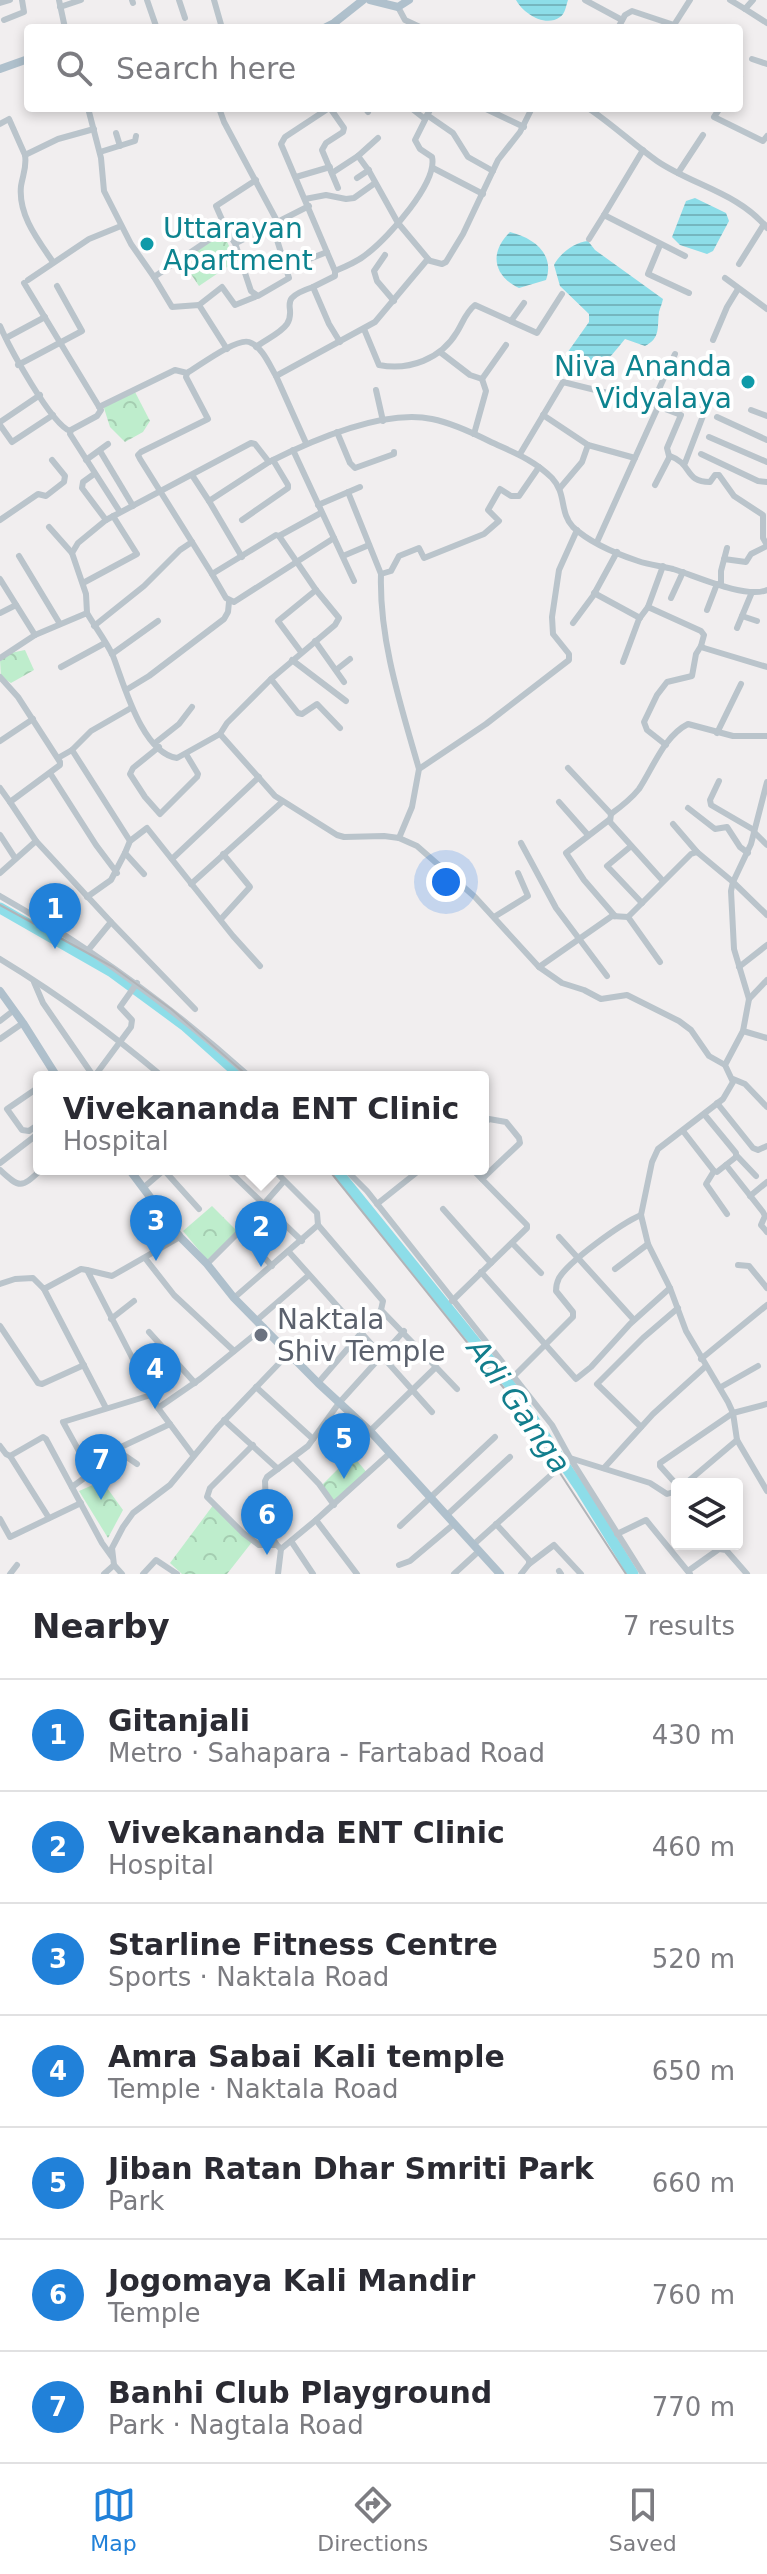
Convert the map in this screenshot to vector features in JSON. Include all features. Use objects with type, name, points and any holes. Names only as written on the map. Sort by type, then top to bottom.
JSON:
[{"type":"main road","points":[[332,24],[363,0],[398,7],[409,0]]},
{"type":"main road","points":[[0,69],[24,60]]},
{"type":"main road","points":[[0,991],[53,1071]]},
{"type":"main road","points":[[133,1175],[180,1237],[234,1298],[370,1431],[500,1574]]},
{"type":"street","points":[[0,3],[10,0]]},
{"type":"street","points":[[4,20],[24,12],[22,0]]},
{"type":"street","points":[[64,24],[60,4],[81,0]]},
{"type":"street","points":[[147,0],[155,24]]},
{"type":"street","points":[[179,0],[185,18]]},
{"type":"street","points":[[214,0],[221,24]]},
{"type":"street","points":[[585,0],[622,20]]},
{"type":"street","points":[[675,24],[690,0]]},
{"type":"street","points":[[730,0],[767,23]]},
{"type":"street","points":[[745,9],[753,0]]},
{"type":"street","points":[[398,7],[405,20],[414,24]]},
{"type":"street","points":[[620,24],[632,11],[671,24]]},
{"type":"street","points":[[752,59],[767,64]]},
{"type":"street","points":[[89,112],[100,152],[104,191],[121,226],[172,307],[199,305],[222,287],[235,305],[289,278]]},
{"type":"street","points":[[220,112],[256,180],[274,223],[295,294]]},
{"type":"street","points":[[256,347],[286,326],[288,304],[295,294],[335,276],[307,202],[282,148],[282,140],[323,112]]},
{"type":"street","points":[[332,112],[344,130],[322,148],[338,188]]},
{"type":"street","points":[[492,112],[524,127]]},
{"type":"street","points":[[358,156],[398,223],[429,260],[442,264],[446,262],[483,194],[501,154],[524,127],[530,112]]},
{"type":"street","points":[[594,112],[643,150],[678,173],[747,208],[766,226],[739,264]]},
{"type":"street","points":[[717,112],[714,117],[763,141],[767,136]]},
{"type":"street","points":[[335,271],[370,252],[398,223],[420,193],[433,168],[432,157],[415,144],[428,114],[453,133],[468,157],[493,171]]},
{"type":"street","points":[[0,124],[9,119],[25,155],[27,166],[21,191],[28,227],[53,262]]},
{"type":"street","points":[[25,155],[58,139],[94,129]]},
{"type":"street","points":[[116,133],[120,146]]},
{"type":"street","points":[[678,173],[703,135]]},
{"type":"street","points":[[100,152],[135,141],[136,136]]},
{"type":"street","points":[[296,177],[331,170],[358,156],[378,138]]},
{"type":"street","points":[[589,239],[643,150]]},
{"type":"street","points":[[433,168],[483,194]]},
{"type":"street","points":[[357,178],[369,170]]},
{"type":"street","points":[[255,297],[217,204],[256,180]]},
{"type":"street","points":[[235,243],[307,202],[326,195],[354,198],[375,183]]},
{"type":"street","points":[[604,215],[685,256]]},
{"type":"street","points":[[70,431],[97,416],[101,410],[26,281],[89,239],[121,226]]},
{"type":"street","points":[[154,277],[198,246],[227,231]]},
{"type":"street","points":[[660,245],[648,274],[689,293]]},
{"type":"street","points":[[287,268],[327,252]]},
{"type":"street","points":[[385,255],[374,271],[377,281],[394,301]]},
{"type":"street","points":[[276,376],[381,317],[429,260]]},
{"type":"street","points":[[725,278],[767,309]]},
{"type":"street","points":[[18,365],[83,334],[57,286]]},
{"type":"street","points":[[313,287],[340,342]]},
{"type":"street","points":[[713,340],[718,323],[738,289]]},
{"type":"street","points":[[364,329],[379,365],[425,361],[440,352],[475,305],[539,332],[562,294]]},
{"type":"street","points":[[511,321],[524,303]]},
{"type":"street","points":[[199,305],[227,349]]},
{"type":"street","points":[[45,317],[2,333],[18,365],[64,429],[70,431],[120,512]]},
{"type":"street","points":[[99,407],[175,370],[187,373],[247,341],[256,347],[276,376],[306,443]]},
{"type":"street","points":[[482,379],[506,345]]},
{"type":"street","points":[[440,352],[470,375],[482,379]]},
{"type":"street","points":[[597,542],[635,458],[675,354]]},
{"type":"street","points":[[126,690],[224,619],[228,612],[229,602],[138,455],[208,419],[186,377],[187,373]]},
{"type":"street","points":[[474,434],[486,391],[482,379]]},
{"type":"street","points":[[520,454],[563,382],[655,405],[681,415],[667,448],[669,456],[655,485]]},
{"type":"street","points":[[376,390],[383,421]]},
{"type":"street","points":[[659,390],[706,408],[685,463],[690,476],[705,483],[719,475],[734,496],[761,512],[764,518],[763,538],[767,546],[751,554],[746,562],[724,559]]},
{"type":"street","points":[[40,395],[0,423],[12,442],[53,415]]},
{"type":"street","points":[[751,410],[767,416]]},
{"type":"street","points":[[543,415],[588,445],[635,458]]},
{"type":"street","points":[[209,501],[271,461],[306,443],[383,421],[421,417],[474,434],[520,454],[539,467],[560,488],[565,516],[577,530],[597,542],[639,562],[752,592],[767,590]]},
{"type":"street","points":[[717,417],[767,440]]},
{"type":"street","points":[[337,432],[355,468],[394,452]]},
{"type":"street","points":[[709,437],[767,462]]},
{"type":"street","points":[[72,553],[78,543],[110,518],[251,443],[271,461],[288,488],[242,520]]},
{"type":"street","points":[[86,460],[108,444]]},
{"type":"street","points":[[560,488],[582,462],[588,445]]},
{"type":"street","points":[[293,450],[354,581]]},
{"type":"street","points":[[100,451],[133,506]]},
{"type":"street","points":[[701,454],[758,481],[767,482]]},
{"type":"street","points":[[669,456],[685,463]]},
{"type":"street","points":[[0,520],[38,494],[46,496],[64,482],[65,476],[52,460]]},
{"type":"street","points":[[381,574],[391,571],[399,556],[419,548],[424,558],[484,534],[499,521],[488,510],[500,489],[511,496],[519,496],[539,467]]},
{"type":"street","points":[[83,583],[137,554],[82,488],[83,482],[94,474]]},
{"type":"street","points":[[192,475],[242,557]]},
{"type":"street","points":[[318,505],[360,487]]},
{"type":"street","points":[[348,492],[381,574],[382,620],[419,769],[412,807],[399,838]]},
{"type":"street","points":[[212,574],[276,535],[319,514]]},
{"type":"street","points":[[49,527],[72,553],[86,594],[87,613],[112,654],[131,708],[157,745],[172,758],[186,754],[220,734],[271,679],[335,625],[339,618],[279,536]]},
{"type":"street","points":[[419,769],[486,724],[569,660],[569,654],[553,634],[552,617],[559,570],[577,530]]},
{"type":"street","points":[[229,602],[234,602],[334,538]]},
{"type":"street","points":[[94,626],[192,542]]},
{"type":"street","points":[[343,556],[369,545]]},
{"type":"street","points":[[707,610],[719,584],[727,548]]},
{"type":"street","points":[[573,623],[617,552]]},
{"type":"street","points":[[19,556],[60,624]]},
{"type":"street","points":[[623,662],[663,566]]},
{"type":"street","points":[[671,598],[683,572]]},
{"type":"street","points":[[0,579],[35,635]]},
{"type":"street","points":[[301,652],[278,621],[316,590]]},
{"type":"street","points":[[737,628],[752,592]]},
{"type":"street","points":[[594,593],[640,618]]},
{"type":"street","points":[[0,613],[16,605]]},
{"type":"street","points":[[648,607],[704,635],[692,676],[667,682],[644,722],[647,730],[666,745]]},
{"type":"street","points":[[0,658],[35,635],[87,613]]},
{"type":"street","points":[[742,616],[757,621]]},
{"type":"street","points":[[112,654],[158,621]]},
{"type":"street","points":[[315,641],[344,682]]},
{"type":"street","points":[[61,667],[105,643]]},
{"type":"street","points":[[701,646],[767,667]]},
{"type":"street","points":[[336,670],[350,659]]},
{"type":"street","points":[[292,660],[346,701]]},
{"type":"street","points":[[271,679],[298,713],[302,714],[317,704],[340,728]]},
{"type":"street","points":[[2,682],[33,719],[60,765],[10,802]]},
{"type":"street","points":[[717,733],[741,684]]},
{"type":"street","points":[[160,814],[130,774],[192,707]]},
{"type":"street","points":[[58,758],[72,750],[91,731],[131,708]]},
{"type":"street","points":[[0,741],[33,719]]},
{"type":"street","points":[[615,916],[566,853],[629,801],[681,728],[688,724],[733,736],[767,736]]},
{"type":"street","points":[[220,734],[282,802],[344,837],[374,835],[399,838],[424,850],[494,917],[539,967],[562,983],[601,999],[627,995],[679,1021],[691,1030],[709,1056],[725,1065],[733,1079],[745,1084],[767,1107]]},
{"type":"street","points":[[72,750],[130,841]]},
{"type":"street","points":[[87,897],[111,880],[130,841],[197,777],[186,754]]},
{"type":"street","points":[[568,768],[610,817],[630,847],[663,881]]},
{"type":"street","points":[[50,773],[117,873]]},
{"type":"street","points":[[172,859],[259,777]]},
{"type":"street","points":[[719,781],[710,800],[711,805],[754,831],[767,845]]},
{"type":"street","points":[[725,1065],[743,1031],[749,999],[734,949],[731,891],[748,853],[767,782]]},
{"type":"street","points":[[0,788],[36,841],[195,1009]]},
{"type":"street","points":[[191,884],[282,802]]},
{"type":"street","points":[[559,802],[588,835]]},
{"type":"street","points":[[688,808],[715,829],[727,827],[740,847],[748,853]]},
{"type":"street","points":[[758,811],[767,816]]},
{"type":"street","points":[[673,824],[697,852],[767,915]]},
{"type":"street","points":[[147,828],[260,966]]},
{"type":"street","points":[[0,835],[15,858]]},
{"type":"street","points":[[0,873],[36,841]]},
{"type":"street","points":[[521,843],[556,908],[607,976]]},
{"type":"street","points":[[630,847],[607,866],[642,903]]},
{"type":"street","points":[[539,967],[615,916],[628,917],[697,852]]},
{"type":"street","points":[[125,853],[144,874]]},
{"type":"street","points":[[221,919],[250,887],[223,854]]},
{"type":"street","points":[[494,917],[528,896],[518,873]]},
{"type":"street","points":[[0,896],[89,949],[242,1071]]},
{"type":"street","points":[[628,917],[660,962]]},
{"type":"street","points":[[89,949],[111,922]]},
{"type":"street","points":[[739,967],[767,945]]},
{"type":"street","points":[[0,959],[122,1042],[156,1071]]},
{"type":"street","points":[[32,979],[43,1003],[90,1071]]},
{"type":"street","points":[[749,999],[767,980]]},
{"type":"street","points":[[99,1071],[122,1042],[132,1023],[120,1007],[135,986]]},
{"type":"street","points":[[0,1021],[14,1010]]},
{"type":"street","points":[[0,1039],[23,1023]]},
{"type":"street","points":[[743,1031],[767,1038]]},
{"type":"street","points":[[733,1079],[728,1092],[717,1103],[666,1141],[654,1155],[641,1215],[648,1244],[670,1288],[686,1331],[721,1387],[733,1413],[737,1440],[767,1488]]},
{"type":"street","points":[[758,1097],[767,1090]]},
{"type":"street","points":[[33,1091],[7,1109],[22,1130],[33,1128]]},
{"type":"street","points":[[717,1103],[753,1148],[758,1150],[767,1146]]},
{"type":"street","points":[[704,1114],[756,1176]]},
{"type":"street","points":[[489,1119],[506,1122],[520,1143],[489,1172]]},
{"type":"street","points":[[683,1131],[714,1171]]},
{"type":"street","points":[[0,1163],[33,1138]]},
{"type":"street","points":[[727,1214],[706,1184],[714,1171],[737,1156]]},
{"type":"street","points":[[726,1165],[765,1216],[761,1225],[767,1232]]},
{"type":"street","points":[[0,1170],[20,1185],[35,1175]]},
{"type":"street","points":[[143,1188],[157,1175]]},
{"type":"street","points":[[168,1175],[199,1209]]},
{"type":"street","points":[[233,1175],[302,1241]]},
{"type":"street","points":[[278,1175],[317,1213],[318,1225],[383,1301],[381,1310],[318,1383]]},
{"type":"street","points":[[351,1175],[552,1425],[643,1574]]},
{"type":"street","points":[[377,1204],[413,1175]]},
{"type":"street","points":[[452,1301],[525,1231],[527,1225],[478,1175]]},
{"type":"street","points":[[482,1179],[486,1175]]},
{"type":"street","points":[[207,1264],[284,1181]]},
{"type":"street","points":[[750,1196],[767,1182]]},
{"type":"street","points":[[443,1209],[491,1263]]},
{"type":"street","points":[[513,1377],[573,1317],[573,1312],[556,1288],[560,1277],[625,1223],[641,1215]]},
{"type":"street","points":[[234,1298],[318,1225]]},
{"type":"street","points":[[240,1231],[272,1266]]},
{"type":"street","points":[[44,1289],[81,1269],[112,1276],[180,1237]]},
{"type":"street","points":[[559,1237],[643,1338]]},
{"type":"street","points":[[512,1243],[541,1273]]},
{"type":"street","points":[[615,1269],[648,1244]]},
{"type":"street","points":[[289,1252],[432,1412]]},
{"type":"street","points":[[145,1258],[174,1295],[234,1351]]},
{"type":"street","points":[[627,1260],[634,1269]]},
{"type":"street","points":[[738,1265],[749,1266],[767,1288]]},
{"type":"street","points":[[87,1270],[158,1408],[193,1455]]},
{"type":"street","points":[[481,1272],[571,1375],[579,1378],[632,1322],[670,1288]]},
{"type":"street","points":[[158,1408],[234,1351],[309,1275]]},
{"type":"street","points":[[0,1284],[33,1278],[44,1289],[106,1408]]},
{"type":"street","points":[[111,1319],[134,1301]]},
{"type":"street","points":[[701,1359],[767,1305]]},
{"type":"street","points":[[641,1427],[597,1384],[678,1308]]},
{"type":"street","points":[[381,1310],[457,1389]]},
{"type":"street","points":[[0,1326],[38,1383],[84,1365]]},
{"type":"street","points":[[278,1574],[279,1547],[266,1515],[265,1481],[313,1439],[339,1403],[404,1331]]},
{"type":"street","points":[[149,1332],[195,1383]]},
{"type":"street","points":[[112,1557],[115,1542],[133,1513],[170,1485],[224,1420],[289,1353]]},
{"type":"street","points":[[604,1468],[641,1427],[706,1366]]},
{"type":"street","points":[[721,1387],[758,1366]]},
{"type":"street","points":[[370,1431],[436,1367]]},
{"type":"street","points":[[256,1387],[313,1439]]},
{"type":"street","points":[[72,1487],[91,1473],[63,1422],[151,1395]]},
{"type":"street","points":[[671,1478],[660,1463],[733,1413],[767,1404]]},
{"type":"street","points":[[224,1420],[278,1469]]},
{"type":"street","points":[[137,1464],[121,1453],[121,1447],[170,1424]]},
{"type":"street","points":[[400,1526],[495,1437]]},
{"type":"street","points":[[10,1456],[40,1439],[46,1439],[114,1565],[122,1574]]},
{"type":"street","points":[[692,1478],[737,1440]]},
{"type":"street","points":[[253,1445],[210,1488],[207,1497],[259,1545],[279,1547],[291,1541],[334,1505],[390,1453]]},
{"type":"street","points":[[0,1446],[10,1456],[49,1518]]},
{"type":"street","points":[[447,1515],[510,1457]]},
{"type":"street","points":[[294,1458],[313,1476],[334,1505]]},
{"type":"street","points":[[570,1458],[650,1483],[667,1494],[671,1493]]},
{"type":"street","points":[[454,1574],[496,1524],[570,1458]]},
{"type":"street","points":[[0,1519],[10,1537],[81,1503]]},
{"type":"street","points":[[316,1520],[357,1574]]},
{"type":"street","points":[[617,1534],[646,1520],[689,1573],[718,1550]]},
{"type":"street","points":[[399,1565],[410,1561],[454,1524]]},
{"type":"street","points":[[496,1524],[529,1560],[529,1564]]},
{"type":"street","points":[[291,1541],[313,1574]]},
{"type":"street","points":[[521,1574],[554,1545],[581,1574]]},
{"type":"street","points":[[728,1550],[747,1574]]},
{"type":"street","points":[[143,1574],[156,1560],[177,1574]]},
{"type":"street","points":[[10,1574],[17,1565]]},
{"type":"street","points":[[104,1574],[114,1565]]},
{"type":"green space","points":[[223,233],[236,261],[199,286],[182,261]]},
{"type":"green space","points":[[134,390],[150,421],[143,432],[125,442],[110,427],[103,405]]},
{"type":"green space","points":[[25,650],[34,670],[11,683],[1,677],[0,660],[10,653]]},
{"type":"green space","points":[[212,1206],[238,1232],[207,1260],[183,1231]]},
{"type":"green space","points":[[350,1457],[354,1457],[368,1474],[335,1502],[322,1485]]},
{"type":"green space","points":[[102,1481],[123,1510],[108,1538],[79,1491]]},
{"type":"green space","points":[[214,1504],[252,1542],[227,1574],[182,1574],[170,1563]]},
{"type":"water","points":[[516,0],[568,0],[562,16],[548,21],[529,14]]},
{"type":"water","points":[[695,198],[726,213],[729,221],[713,251],[707,254],[680,245],[672,237],[686,201]]},
{"type":"water","points":[[510,232],[527,238],[540,248],[548,262],[546,280],[519,288],[504,277],[499,270],[497,255]]},
{"type":"water","points":[[588,241],[595,250],[663,299],[657,332],[650,343],[645,346],[625,339],[601,364],[579,368],[568,366],[565,356],[589,322],[589,314],[560,286],[554,265],[568,249]]},
{"type":"waterway","name":"Adi Ganga","points":[[0,908],[112,972],[184,1025],[235,1071]]},
{"type":"waterway","name":"Adi Ganga","points":[[340,1175],[510,1385],[582,1491],[633,1574]]},
{"type":"railway","points":[[0,905],[113,967],[171,1009],[242,1071]]},
{"type":"railway","points":[[333,1175],[507,1392],[626,1574]]},
{"type":"place","name":"Uttarayan Apartment","points":[[147,244]]},
{"type":"place","name":"Niva Ananda Vidyalaya","points":[[748,382]]},
{"type":"place","name":"Gitanjali","points":[[55,949]]},
{"type":"place","name":"Starline Fitness Centre","points":[[156,1261]]},
{"type":"place","name":"Vivekananda ENT Clinic","points":[[261,1267]]},
{"type":"place","name":"Naktala Shiv Temple","points":[[261,1335]]},
{"type":"place","name":"Amra Sabai Kali temple","points":[[155,1409]]},
{"type":"place","name":"Jiban Ratan Dhar Smriti Park","points":[[344,1479]]},
{"type":"place","name":"Banhi Club Playground","points":[[101,1500]]},
{"type":"place","name":"Jogomaya Kali Mandir","points":[[267,1555]]}]
